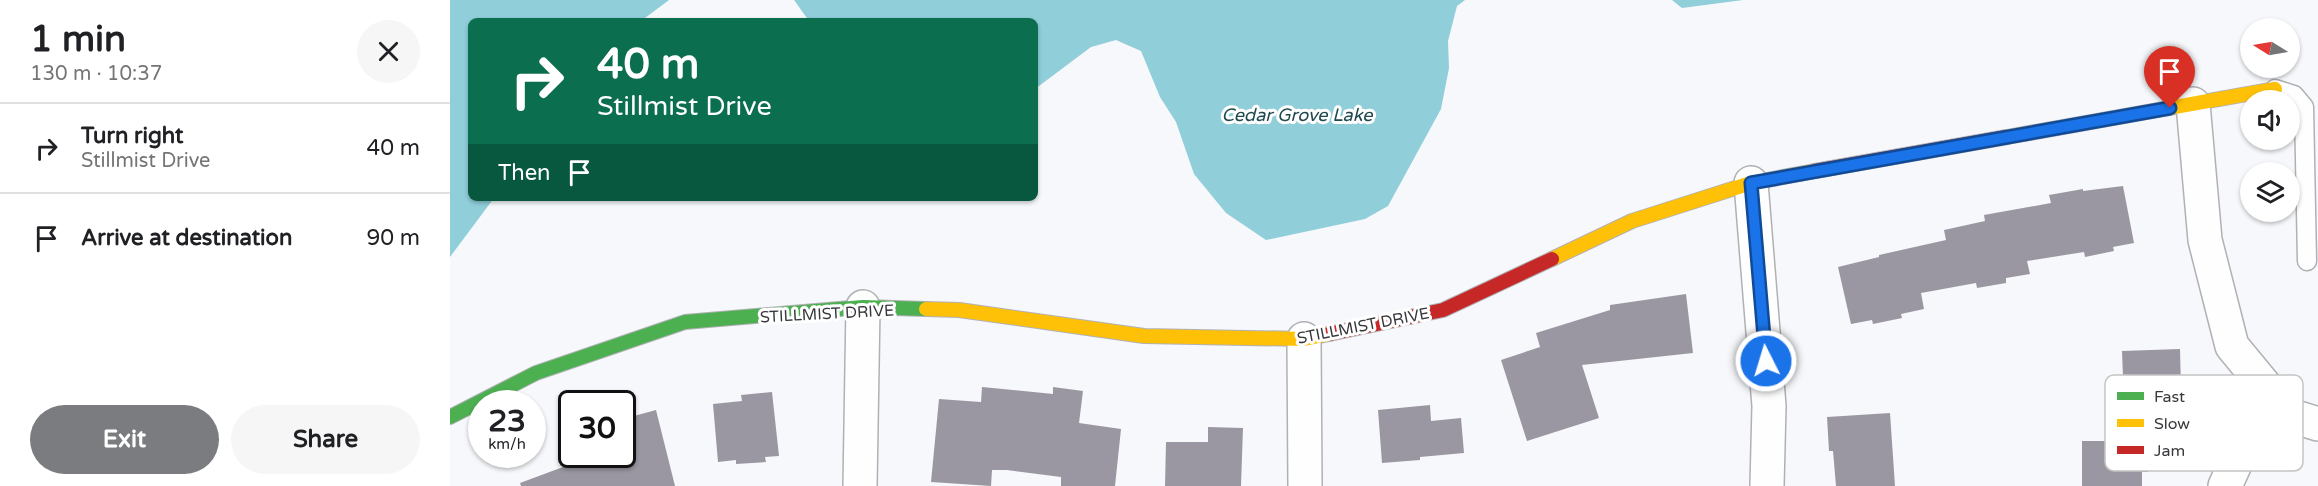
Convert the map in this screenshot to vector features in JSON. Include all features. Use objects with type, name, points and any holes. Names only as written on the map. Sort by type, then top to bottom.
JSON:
[{"type":"street","name":"STILLMIST DRIVE","points":[[450,417],[536,373],[685,322],[863,307],[959,310],[1144,336],[1304,339],[1443,310],[1632,221],[1751,183],[2275,89]]},
{"type":"street","points":[[2193,104],[2205,240],[2232,346],[2256,375]]},
{"type":"street","points":[[1751,183],[1769,406],[1767,486]]},
{"type":"street","points":[[860,486],[863,307]]},
{"type":"street","points":[[1304,339],[1305,486]]},
{"type":"street","points":[[2303,419],[2318,424]]},
{"type":"street","points":[[2225,486],[2232,471]]},
{"type":"lane","points":[[2275,89],[2294,95],[2304,107],[2307,261]]},
{"type":"water","points":[[450,0],[669,0],[645,18],[468,18],[468,201],[492,201],[450,257]]},
{"type":"water","name":"Cedar Grove Lake","points":[[794,0],[1465,0],[1457,6],[1448,41],[1449,68],[1441,109],[1388,206],[1365,219],[1266,240],[1226,213],[1194,174],[1176,122],[1160,97],[1141,51],[1116,40],[1091,47],[1038,87],[1038,18],[807,18]]},
{"type":"water","points":[[1672,0],[1743,0],[1682,8]]},
{"type":"building","points":[[2123,186],[2134,243],[2113,247],[2114,251],[2085,257],[2084,252],[2027,261],[2030,274],[2006,278],[2006,283],[1977,288],[1976,283],[1921,293],[1924,309],[1901,314],[1902,318],[1873,324],[1872,320],[1851,324],[1838,267],[1946,240],[1944,230],[1985,221],[1984,215],[2051,203],[2049,195],[2083,189],[2083,191]]},
{"type":"building","points":[[1686,294],[1693,353],[1582,365],[1599,418],[1527,441],[1501,360],[1540,347],[1536,333],[1610,310],[1610,305]]},
{"type":"building","points":[[2180,349],[2181,375],[2123,375],[2122,351]]},
{"type":"building","points":[[982,387],[1053,394],[1053,387],[1083,391],[1079,423],[1121,429],[1115,486],[1061,486],[1061,477],[1007,470],[992,470],[991,486],[931,482],[939,399],[981,402]]},
{"type":"building","points":[[772,392],[779,456],[765,457],[766,462],[736,464],[736,460],[718,462],[713,404],[742,401],[741,395]]},
{"type":"building","points":[[1430,405],[1431,421],[1461,418],[1464,453],[1382,463],[1378,410]]},
{"type":"building","points":[[656,410],[675,486],[521,486],[520,483],[560,468],[636,468],[636,415]]},
{"type":"building","points":[[1890,413],[1895,486],[1836,486],[1833,451],[1829,451],[1827,417]]},
{"type":"building","points":[[1208,427],[1243,428],[1241,486],[1165,486],[1166,442],[1208,442]]},
{"type":"building","points":[[2082,441],[2105,441],[2105,471],[2148,471],[2142,472],[2142,486],[2082,486]]},
{"type":"traffic: fast","points":[[450,417],[536,373],[685,322],[863,307],[926,309]]},
{"type":"traffic: slow","points":[[2007,137],[2275,89]]},
{"type":"traffic: slow","points":[[1552,259],[1632,221],[1751,183],[1815,171]]},
{"type":"traffic: slow","points":[[926,309],[959,310],[1144,336],[1304,339],[1329,334]]},
{"type":"traffic: jam","points":[[1815,171],[2007,137]]},
{"type":"traffic: jam","points":[[1329,334],[1443,310],[1552,259]]},
{"type":"route","points":[[1766,361],[1751,183],[2170,108]]}]
